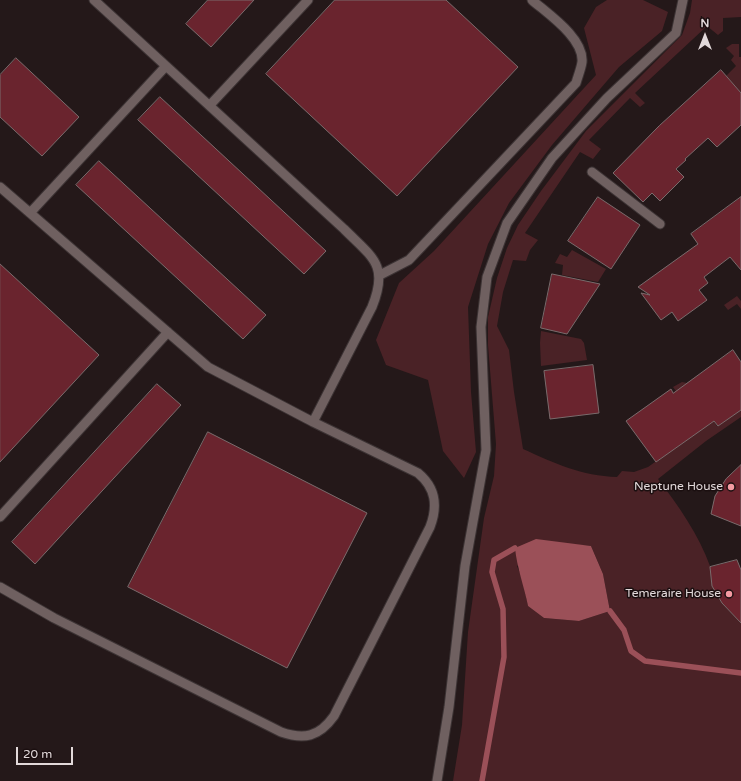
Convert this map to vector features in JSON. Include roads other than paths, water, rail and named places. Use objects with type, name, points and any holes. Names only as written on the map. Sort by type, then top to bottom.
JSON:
[{"type":"lane","points":[[94,0],[210,105],[365,250],[375,262],[380,275],[378,292],[372,307],[313,422]]},
{"type":"lane","points":[[210,105],[308,0]]},
{"type":"lane","points":[[380,275],[409,260],[576,83],[582,60],[580,49],[574,38],[532,0]]},
{"type":"lane","points":[[437,781],[449,707],[465,566],[486,450],[481,327],[487,277],[507,223],[552,158],[607,98],[676,33],[683,0]]},
{"type":"lane","points":[[30,213],[166,66]]},
{"type":"lane","points":[[592,172],[660,224]]},
{"type":"lane","points":[[0,187],[208,367],[313,422],[418,473],[426,479],[434,492],[436,501],[434,516],[430,527],[334,716],[327,726],[306,737],[294,736],[281,732],[1,591]]},
{"type":"lane","points":[[0,517],[168,332]]},
{"type":"waterway","points":[[482,781],[504,657],[503,609],[492,572],[494,560],[515,548]]},
{"type":"waterway","points":[[610,611],[624,630],[631,651],[645,661],[741,673]]},
{"type":"place","name":"Neptune House","points":[[731,487]]},
{"type":"place","name":"Temeraire House","points":[[729,594]]}]
